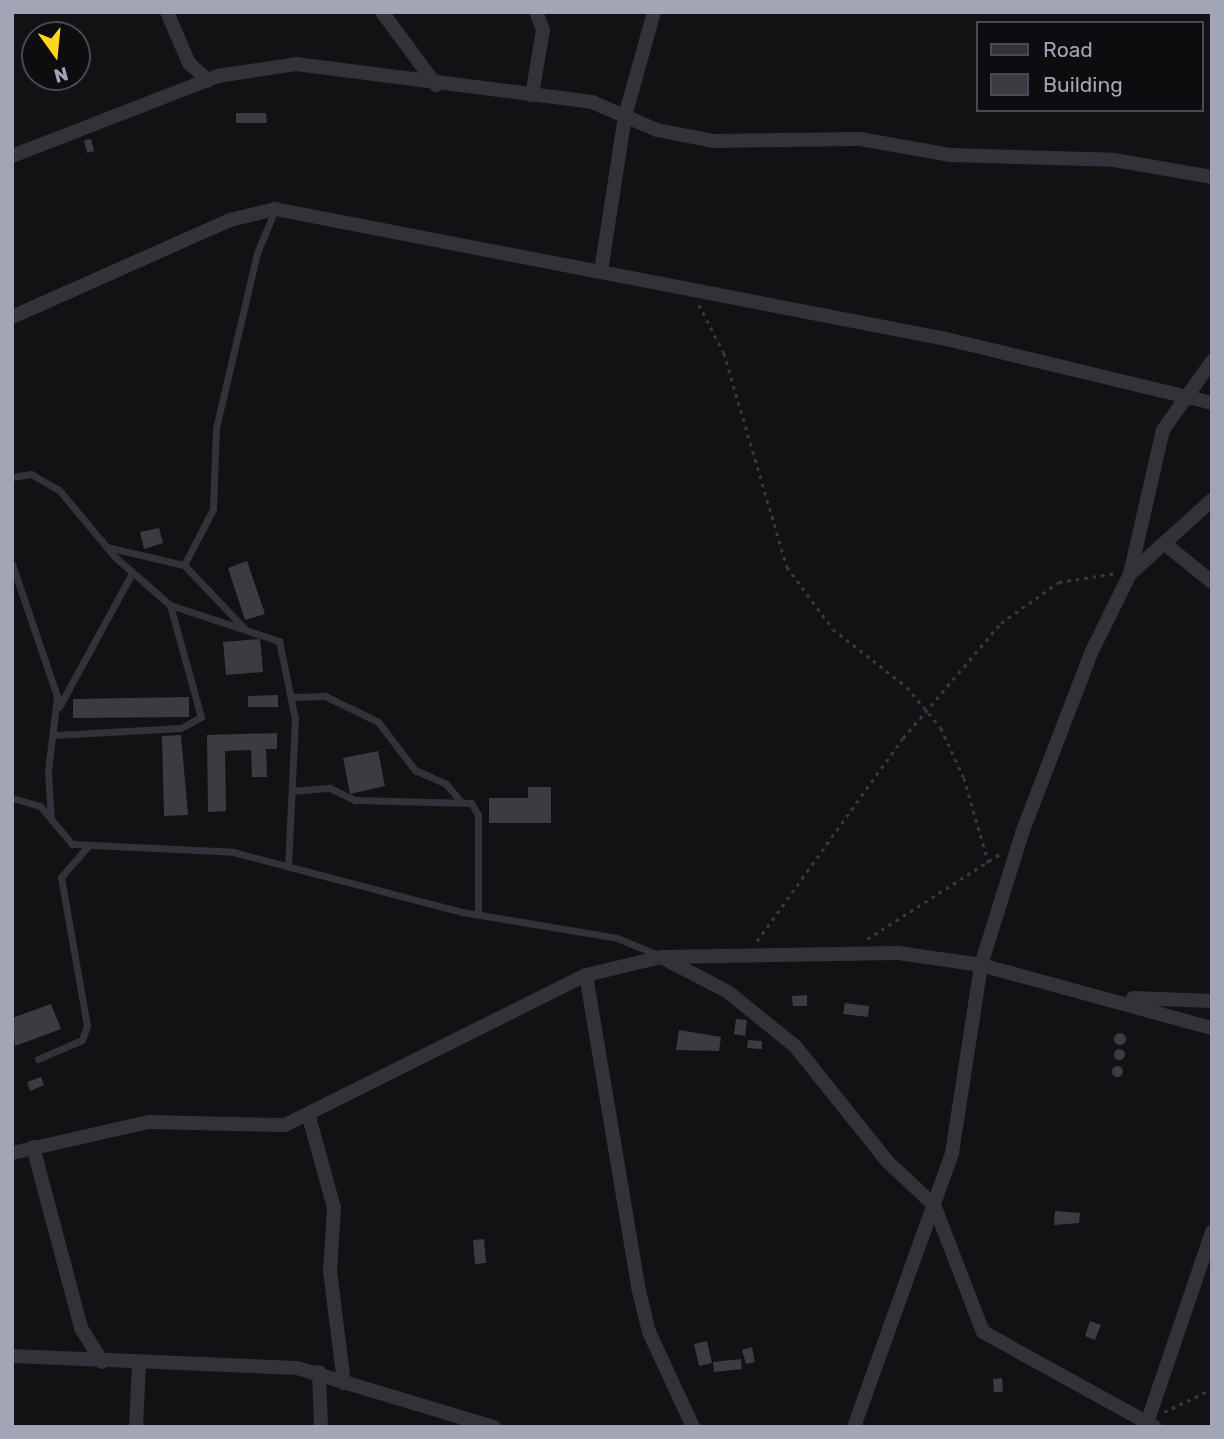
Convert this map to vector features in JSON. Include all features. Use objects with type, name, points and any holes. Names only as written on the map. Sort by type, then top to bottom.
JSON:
[{"type":"street","points":[[167,12],[189,63],[208,81]]},
{"type":"street","points":[[382,12],[436,85]]},
{"type":"street","points":[[532,95],[543,30],[536,12]]},
{"type":"street","points":[[601,271],[625,116],[654,12]]},
{"type":"street","points":[[12,156],[208,81],[269,64],[296,64],[436,85],[608,106],[625,116],[713,141],[860,139],[950,155],[1114,160],[1212,177]]},
{"type":"street","points":[[12,317],[230,220],[275,209],[601,271],[691,293],[946,339],[1184,394],[1212,403]]},
{"type":"street","points":[[854,1427],[934,1205],[960,1111],[981,965],[1046,763],[1130,574],[1154,455],[1184,394],[1212,361]]},
{"type":"street","points":[[1130,574],[1212,500]]},
{"type":"street","points":[[1165,544],[1212,582]]},
{"type":"street","points":[[12,1153],[149,1122],[261,1127],[309,1116],[586,975],[662,957],[898,953],[981,965],[1115,998],[1212,1028]]},
{"type":"street","points":[[662,957],[728,992],[795,1046],[888,1161],[934,1205],[983,1332],[1152,1424],[1212,1232]]},
{"type":"street","points":[[586,975],[638,1287],[649,1332],[692,1427]]},
{"type":"street","points":[[1115,998],[1212,1001]]},
{"type":"street","points":[[309,1116],[334,1208],[330,1270],[344,1383]]},
{"type":"street","points":[[33,1147],[81,1328],[102,1362]]},
{"type":"street","points":[[12,1356],[319,1373],[472,1424],[494,1427]]},
{"type":"street","points":[[136,1427],[139,1363]]},
{"type":"street","points":[[319,1373],[321,1427]]},
{"type":"lane","points":[[184,565],[213,509],[216,428],[257,253],[275,209]]},
{"type":"lane","points":[[12,477],[31,474],[58,489],[132,573],[170,605],[279,641],[295,697],[288,867]]},
{"type":"lane","points":[[107,547],[184,565],[246,629]]},
{"type":"lane","points":[[12,564],[58,711]]},
{"type":"lane","points":[[51,821],[48,771],[58,711],[132,573]]},
{"type":"lane","points":[[55,735],[181,728],[201,717],[170,605]]},
{"type":"lane","points":[[295,697],[325,696],[378,722],[415,770],[446,784],[461,802]]},
{"type":"lane","points":[[292,791],[330,788],[355,800],[471,803],[478,816],[478,914]]},
{"type":"lane","points":[[12,798],[40,806],[72,844],[192,845],[478,914],[606,935],[662,957]]},
{"type":"lane","points":[[38,1059],[82,1040],[87,1026],[61,877],[90,845]]},
{"type":"path","points":[[691,293],[724,353],[787,567],[833,629],[927,710],[953,748],[989,864]]},
{"type":"path","points":[[749,956],[794,884],[927,710],[1031,596],[1078,575],[1130,574]]},
{"type":"path","points":[[863,941],[989,864],[1005,850]]},
{"type":"path","points":[[1152,1424],[1212,1389]]},
{"type":"building","points":[[236,113],[266,113],[267,123],[236,123]]},
{"type":"building","points":[[91,139],[94,151],[87,153],[84,140]]},
{"type":"building","points":[[159,528],[163,543],[144,549],[140,532]]},
{"type":"building","points":[[247,561],[265,614],[245,620],[228,568]]},
{"type":"building","points":[[260,639],[263,672],[226,675],[223,642]]},
{"type":"building","points":[[278,695],[278,707],[248,707],[248,696]]},
{"type":"building","points":[[189,697],[189,717],[73,718],[73,699]]},
{"type":"building","points":[[277,733],[277,749],[266,749],[267,777],[252,777],[251,750],[225,751],[226,811],[208,812],[207,735]]},
{"type":"building","points":[[181,735],[188,815],[164,816],[162,736]]},
{"type":"building","points":[[378,751],[385,786],[350,794],[343,758]]},
{"type":"building","points":[[528,787],[551,787],[551,823],[489,823],[489,798],[528,798]]},
{"type":"building","points":[[807,995],[807,1006],[793,1006],[792,996]]},
{"type":"building","points":[[845,1003],[869,1006],[868,1017],[843,1014]]},
{"type":"building","points":[[51,1004],[61,1029],[15,1046],[12,1018]]},
{"type":"building","points":[[736,1019],[747,1020],[745,1036],[734,1034]]},
{"type":"building","points":[[679,1030],[721,1037],[719,1051],[676,1050]]},
{"type":"building","points":[[1120,1033],[1126,1039],[1120,1045],[1114,1039]]},
{"type":"building","points":[[748,1040],[762,1041],[762,1049],[747,1048]]},
{"type":"building","points":[[1119,1048],[1125,1054],[1119,1060],[1113,1054]]},
{"type":"building","points":[[1117,1066],[1121,1067],[1121,1075],[1117,1076],[1113,1075],[1112,1071],[1113,1067]]},
{"type":"building","points":[[41,1077],[44,1085],[30,1091],[27,1082]]},
{"type":"building","points":[[1055,1211],[1080,1213],[1079,1223],[1054,1225]]},
{"type":"building","points":[[484,1239],[486,1263],[475,1264],[473,1240]]},
{"type":"building","points":[[1090,1321],[1101,1325],[1095,1340],[1085,1336]]},
{"type":"building","points":[[707,1341],[712,1363],[699,1366],[694,1344]]},
{"type":"building","points":[[752,1347],[755,1362],[746,1364],[742,1350]]},
{"type":"building","points":[[741,1359],[742,1369],[714,1372],[713,1362]]},
{"type":"building","points":[[1002,1378],[1003,1392],[994,1392],[993,1379]]}]
